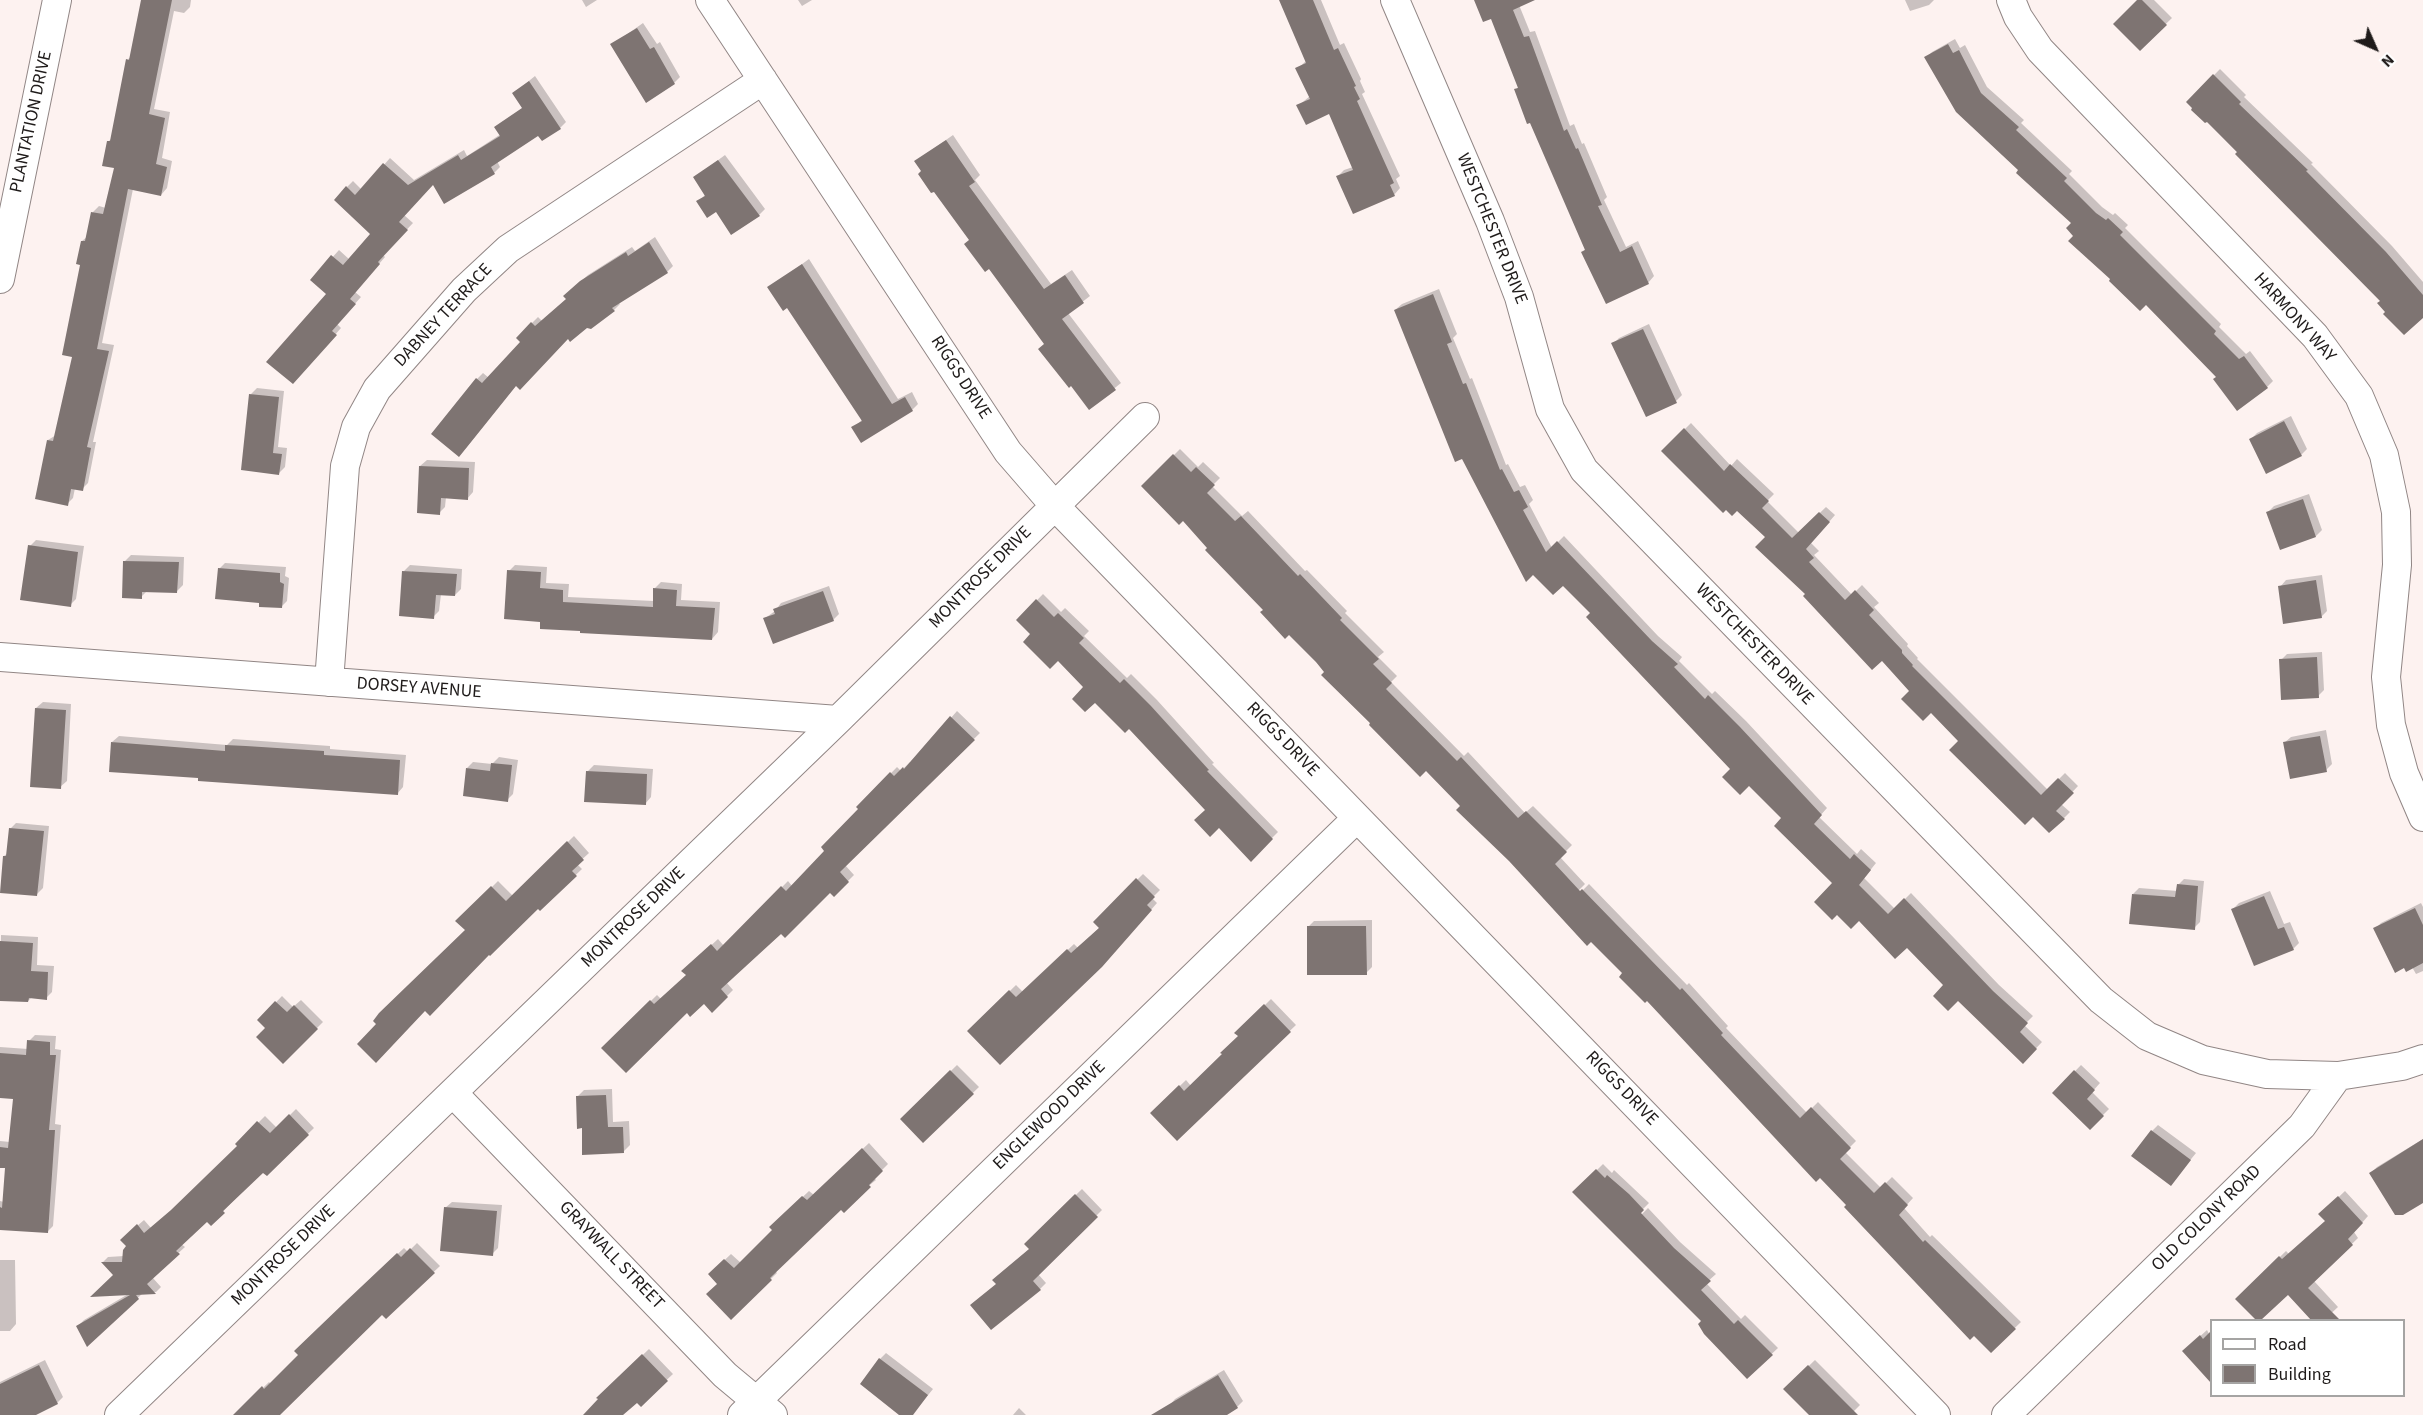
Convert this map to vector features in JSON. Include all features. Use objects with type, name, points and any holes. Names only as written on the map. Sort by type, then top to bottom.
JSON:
[{"type":"street","name":"PLANTATION DRIVE","points":[[0,279],[57,0]]},
{"type":"street","name":"RIGGS DRIVE","points":[[710,0],[1008,452],[1054,506],[1936,1415]]},
{"type":"street","name":"WESTCHESTER DRIVE","points":[[1395,0],[1490,221],[1519,297],[1550,409],[1584,470],[2101,1000],[2147,1036],[2203,1060],[2267,1074],[2338,1076]]},
{"type":"street","name":"HARMONY WAY","points":[[2011,0],[2018,17],[2040,50],[2315,336],[2359,396],[2384,455],[2396,512],[2397,565],[2386,677],[2391,725],[2404,773],[2423,817]]},
{"type":"street","name":"DABNEY TERRACE","points":[[329,682],[345,466],[356,427],[377,389],[464,290],[508,249],[763,80]]},
{"type":"street","name":"MONTROSE DRIVE","points":[[119,1415],[838,720],[1145,417]]},
{"type":"street","name":"DORSEY AVENUE","points":[[0,657],[838,720]]},
{"type":"street","name":"ENGLEWOOD DRIVE","points":[[757,1411],[1357,818]]},
{"type":"street","points":[[2338,1076],[2402,1066],[2423,1059]]},
{"type":"street","name":"OLD COLONY ROAD","points":[[2006,1415],[2302,1126],[2338,1076]]},
{"type":"street","name":"GRAYWALL STREET","points":[[453,1093],[726,1375],[757,1411]]},
{"type":"building","points":[[141,0],[172,0],[149,114],[165,118],[156,164],[167,167],[161,196],[128,189],[97,349],[109,351],[87,447],[91,448],[83,491],[71,489],[68,506],[35,499],[47,440],[53,441],[72,357],[62,355],[80,265],[76,264],[81,241],[85,241],[91,212],[103,214],[114,168],[102,166],[107,141],[110,141],[126,59],[129,60]]},
{"type":"building","points":[[1279,0],[1313,0],[1334,50],[1338,48],[1356,86],[1354,87],[1360,99],[1357,101],[1394,183],[1390,185],[1395,196],[1353,214],[1336,176],[1353,170],[1329,114],[1306,125],[1296,105],[1310,99],[1295,68],[1306,63]]},
{"type":"building","points":[[1474,0],[1535,0],[1513,10],[1524,37],[1529,36],[1564,131],[1567,129],[1576,149],[1578,148],[1602,205],[1598,206],[1620,252],[1632,246],[1649,284],[1606,304],[1581,252],[1585,250],[1530,123],[1527,124],[1514,89],[1518,88],[1491,19],[1483,22]]},
{"type":"building","points":[[2137,0],[2142,0],[2167,25],[2140,51],[2113,24]]},
{"type":"building","points":[[637,28],[650,49],[654,47],[675,84],[646,103],[610,44]]},
{"type":"building","points":[[1948,44],[1953,53],[1959,50],[1981,93],[2019,127],[2016,130],[2067,178],[2064,181],[2096,213],[2106,220],[2108,218],[2123,232],[2120,235],[2216,331],[2214,334],[2239,359],[2244,356],[2268,388],[2237,411],[2213,379],[2216,377],[2146,305],[2140,311],[2109,281],[2110,279],[2068,241],[2073,236],[2066,228],[2071,223],[2016,173],[2018,170],[1956,112],[1924,57]]},
{"type":"building","points":[[2213,74],[2241,102],[2239,104],[2308,170],[2306,171],[2386,252],[2423,295],[2423,318],[2404,335],[2383,314],[2385,312],[2377,303],[2380,301],[2235,154],[2237,152],[2207,122],[2205,123],[2191,110],[2192,108],[2186,102]]},
{"type":"building","points":[[529,81],[561,129],[542,141],[538,136],[491,167],[495,174],[444,204],[433,185],[399,222],[408,230],[378,262],[380,264],[350,299],[356,304],[332,331],[337,335],[293,384],[266,362],[326,294],[310,280],[331,255],[343,265],[370,234],[334,200],[346,186],[355,195],[383,163],[408,185],[458,155],[461,160],[500,136],[494,127],[522,108],[512,93]]},
{"type":"building","points":[[946,140],[975,182],[969,186],[1044,289],[1065,275],[1084,303],[1062,319],[1116,390],[1089,410],[1038,349],[1044,344],[989,269],[985,272],[964,244],[969,240],[918,174],[921,171],[914,161]]},
{"type":"building","points":[[718,160],[760,216],[731,235],[716,212],[707,218],[696,201],[705,196],[693,177]]},
{"type":"building","points":[[649,242],[668,273],[612,308],[615,311],[591,329],[587,328],[570,342],[568,339],[520,390],[516,386],[459,457],[431,434],[476,378],[482,383],[520,342],[516,338],[531,322],[535,326],[566,299],[563,296],[580,281],[626,252],[628,256]]},
{"type":"building","points":[[802,264],[892,404],[905,397],[913,411],[861,443],[851,427],[862,421],[787,308],[783,311],[767,287]]},
{"type":"building","points":[[1433,294],[1452,342],[1447,344],[1463,384],[1466,383],[1500,470],[1502,469],[1514,492],[1519,490],[1528,507],[1523,510],[1546,552],[1557,541],[1652,641],[1678,664],[1674,667],[1705,699],[1708,695],[1740,727],[1822,815],[1814,824],[1850,859],[1854,854],[1871,870],[1859,885],[1888,914],[1904,898],[1993,991],[2028,1023],[2020,1032],[2037,1049],[2023,1064],[1958,1001],[1948,1011],[1933,996],[1943,985],[1907,948],[1895,959],[1859,921],[1851,929],[1837,915],[1832,920],[1814,902],[1832,883],[1774,826],[1781,818],[1749,786],[1740,795],[1722,777],[1730,769],[1586,617],[1590,613],[1563,586],[1553,595],[1533,575],[1526,582],[1462,459],[1455,462],[1394,310]]},
{"type":"building","points":[[1643,329],[1677,403],[1646,417],[1611,343]]},
{"type":"building","points":[[249,394],[279,397],[273,453],[282,454],[279,475],[241,470]]},
{"type":"building","points":[[2284,421],[2302,456],[2266,474],[2249,439]]},
{"type":"building","points":[[1684,428],[1724,471],[1730,464],[1769,501],[1762,508],[1792,538],[1819,512],[1830,522],[1806,549],[1814,558],[1809,562],[1845,600],[1855,590],[1874,610],[1869,615],[1902,650],[1912,666],[2041,795],[2058,778],[2074,793],[2056,811],[2065,819],[2049,833],[2033,817],[2025,825],[1949,750],[1958,741],[1931,713],[1923,721],[1901,699],[1909,691],[1882,661],[1872,670],[1803,596],[1805,594],[1755,547],[1765,537],[1737,511],[1732,516],[1726,510],[1723,513],[1661,451]]},
{"type":"building","points":[[1173,454],[1191,472],[1196,467],[1215,485],[1207,493],[1235,521],[1241,516],[1342,618],[1340,620],[1379,659],[1373,664],[1392,683],[1386,689],[1457,761],[1461,757],[1518,818],[1526,811],[1567,852],[1555,864],[1680,990],[1682,988],[1723,1033],[1721,1035],[1800,1118],[1811,1107],[1851,1148],[1840,1159],[1874,1193],[1885,1182],[1908,1205],[1899,1215],[1923,1242],[1925,1240],[2016,1329],[1991,1353],[1974,1336],[1970,1340],[1844,1207],[1846,1205],[1820,1178],[1816,1182],[1647,1001],[1645,1003],[1619,977],[1622,973],[1591,942],[1587,946],[1509,861],[1456,810],[1460,806],[1426,771],[1420,777],[1321,675],[1324,672],[1316,662],[1289,635],[1285,639],[1260,612],[1263,610],[1205,550],[1207,548],[1183,521],[1179,525],[1141,486]]},
{"type":"building","points":[[419,466],[469,468],[468,500],[441,498],[440,515],[417,513]]},
{"type":"building","points":[[2303,499],[2316,537],[2280,550],[2266,512]]},
{"type":"building","points":[[28,545],[78,552],[71,607],[20,600]]},
{"type":"building","points":[[123,561],[179,562],[177,593],[142,592],[142,599],[122,598]]},
{"type":"building","points":[[218,568],[280,573],[280,582],[284,584],[282,608],[259,607],[259,603],[215,599]]},
{"type":"building","points":[[507,570],[541,572],[540,588],[563,590],[563,602],[653,607],[653,588],[677,590],[676,606],[715,608],[712,640],[540,629],[540,622],[504,619]]},
{"type":"building","points":[[402,571],[457,574],[455,596],[436,595],[434,619],[399,616]]},
{"type":"building","points":[[2316,580],[2322,618],[2283,624],[2278,586]]},
{"type":"building","points":[[823,591],[834,621],[773,644],[763,618],[775,614],[773,609]]},
{"type":"building","points":[[1036,599],[1054,617],[1058,613],[1084,638],[1079,643],[1120,683],[1124,679],[1151,706],[1209,770],[1207,771],[1273,839],[1251,862],[1219,828],[1210,837],[1194,820],[1205,810],[1129,729],[1125,733],[1095,703],[1085,712],[1072,699],[1083,687],[1058,661],[1050,669],[1023,642],[1030,634],[1016,620]]},
{"type":"building","points":[[2317,657],[2319,698],[2281,700],[2279,659]]},
{"type":"building","points":[[35,708],[66,710],[61,789],[30,787]]},
{"type":"building","points":[[950,716],[975,740],[840,872],[849,882],[834,897],[830,893],[785,938],[781,934],[721,989],[728,997],[712,1013],[704,1004],[690,1017],[687,1013],[626,1073],[601,1048],[650,1000],[654,1004],[686,975],[681,971],[711,944],[717,951],[781,886],[786,891],[824,851],[821,847],[858,809],[856,807],[890,772],[894,776],[903,767],[904,769]]},
{"type":"building","points":[[2320,736],[2327,772],[2290,779],[2283,742]]},
{"type":"building","points":[[111,742],[225,751],[225,745],[246,746],[324,751],[324,755],[400,760],[398,795],[198,781],[198,778],[109,772]]},
{"type":"building","points":[[491,763],[512,765],[508,802],[463,796],[466,768],[490,771]]},
{"type":"building","points":[[586,771],[647,774],[646,805],[584,802]]},
{"type":"building","points":[[9,828],[44,831],[37,896],[0,893],[3,856],[6,856]]},
{"type":"building","points":[[567,841],[584,860],[572,871],[577,876],[489,955],[430,1016],[425,1011],[376,1063],[357,1044],[376,1024],[373,1021],[379,1013],[465,930],[455,921],[491,886],[506,901]]},
{"type":"building","points":[[1136,878],[1155,897],[1147,905],[1152,910],[1102,967],[1000,1065],[967,1031],[1009,990],[1016,997],[1067,949],[1071,953],[1099,928],[1093,922]]},
{"type":"building","points":[[2177,884],[2198,886],[2195,930],[2129,924],[2132,894],[2175,897]]},
{"type":"building","points":[[2264,896],[2278,929],[2284,927],[2294,950],[2254,966],[2231,909]]},
{"type":"building","points":[[2415,908],[2423,925],[2423,963],[2406,972],[2404,968],[2395,973],[2373,928]]},
{"type":"building","points":[[1307,926],[1366,926],[1367,975],[1307,975]]},
{"type":"building","points":[[0,941],[33,943],[31,971],[48,972],[47,1000],[29,998],[28,1002],[0,1001]]},
{"type":"building","points":[[275,1001],[287,1012],[294,1005],[318,1029],[283,1064],[256,1037],[265,1028],[257,1020]]},
{"type":"building","points":[[1264,1004],[1291,1032],[1177,1141],[1150,1113],[1179,1085],[1184,1091],[1222,1054],[1220,1053],[1238,1036],[1234,1033]]},
{"type":"building","points":[[27,1040],[50,1042],[50,1055],[56,1055],[49,1130],[55,1130],[48,1233],[0,1230],[0,1207],[2,1208],[5,1168],[0,1168],[0,1147],[8,1148],[13,1099],[0,1098],[0,1053],[26,1055]]},
{"type":"building","points":[[950,1070],[974,1094],[923,1143],[900,1119]]},
{"type":"building","points":[[2074,1070],[2095,1090],[2087,1099],[2104,1116],[2090,1130],[2052,1093]]},
{"type":"building","points":[[606,1095],[608,1127],[623,1127],[624,1153],[582,1155],[582,1128],[577,1129],[576,1096]]},
{"type":"building","points":[[289,1114],[309,1135],[267,1176],[263,1173],[223,1211],[225,1213],[211,1226],[207,1222],[176,1251],[180,1254],[147,1284],[156,1294],[136,1295],[139,1299],[87,1347],[76,1326],[130,1295],[90,1297],[113,1275],[101,1262],[122,1262],[123,1250],[126,1246],[120,1240],[137,1224],[144,1233],[171,1210],[237,1146],[235,1144],[257,1121],[270,1133]]},
{"type":"building","points":[[2151,1130],[2191,1160],[2171,1186],[2131,1156]]},
{"type":"building","points":[[2423,1139],[2423,1203],[2403,1215],[2395,1215],[2369,1173]]},
{"type":"building","points":[[862,1148],[883,1171],[869,1185],[871,1187],[844,1213],[841,1210],[770,1278],[772,1280],[731,1320],[706,1294],[717,1284],[708,1274],[724,1259],[734,1268],[772,1230],[769,1227],[802,1196],[807,1200]]},
{"type":"building","points":[[1596,1169],[1605,1178],[1607,1175],[1629,1194],[1644,1210],[1641,1213],[1674,1248],[1711,1281],[1701,1290],[1734,1324],[1738,1320],[1773,1355],[1747,1379],[1704,1334],[1698,1324],[1701,1321],[1572,1192]]},
{"type":"building","points":[[1075,1194],[1098,1217],[1033,1281],[1041,1290],[991,1330],[970,1305],[996,1284],[992,1280],[1029,1249],[1024,1244]]},
{"type":"building","points":[[2338,1196],[2363,1223],[2348,1239],[2353,1245],[2308,1288],[2339,1319],[2310,1319],[2288,1295],[2262,1319],[2255,1319],[2235,1299],[2279,1256],[2282,1259],[2325,1221],[2318,1214]]},
{"type":"building","points":[[444,1207],[497,1211],[493,1256],[440,1251]]},
{"type":"building","points":[[410,1248],[435,1273],[386,1319],[382,1315],[280,1415],[233,1415],[262,1386],[264,1389],[298,1355],[294,1351],[344,1303],[397,1253],[401,1257]]},
{"type":"building","points":[[2210,1332],[2210,1382],[2182,1351],[2200,1335],[2203,1339]]},
{"type":"building","points":[[642,1354],[668,1381],[641,1407],[637,1403],[623,1415],[583,1415],[598,1399],[596,1398]]},
{"type":"building","points":[[879,1358],[928,1395],[913,1415],[899,1415],[860,1384]]},
{"type":"building","points":[[39,1365],[58,1404],[36,1415],[0,1415],[0,1384]]},
{"type":"building","points":[[1808,1365],[1858,1415],[1809,1415],[1783,1389]]},
{"type":"building","points":[[1218,1375],[1238,1408],[1227,1415],[1151,1415]]}]
